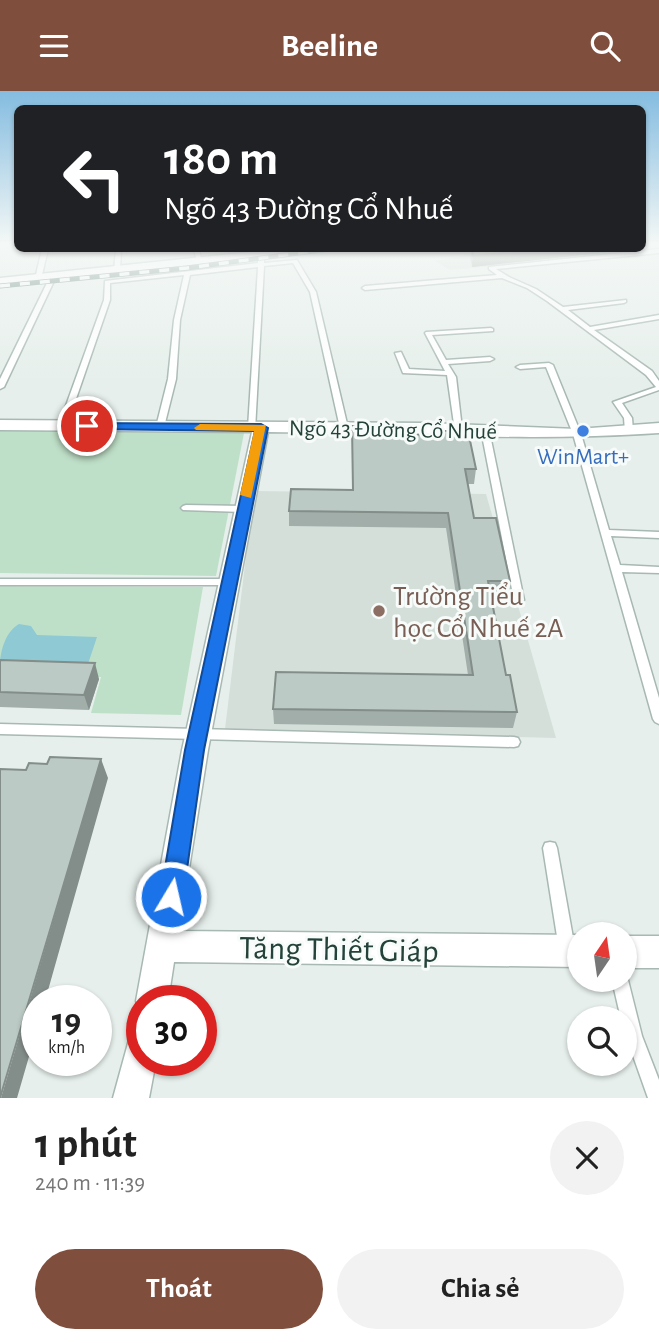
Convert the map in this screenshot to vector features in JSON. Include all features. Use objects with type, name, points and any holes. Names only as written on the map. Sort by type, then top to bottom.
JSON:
[{"type":"street","name":"Ngõ 43 Đường Cổ Nhuế","points":[[0,425],[458,429],[577,434],[659,428]]},
{"type":"street","points":[[155,985],[198,735],[257,428]]},
{"type":"street","name":"Tăng Thiết Giáp","points":[[163,946],[567,950]]},
{"type":"street","points":[[637,952],[659,953]]},
{"type":"street","points":[[131,1098],[136,1076]]},
{"type":"lane","points":[[0,387],[47,290]]},
{"type":"lane","points":[[63,425],[107,300],[107,290]]},
{"type":"lane","points":[[160,427],[172,379],[177,320],[184,290]]},
{"type":"lane","points":[[257,428],[259,290]]},
{"type":"lane","points":[[312,290],[344,428]]},
{"type":"lane","points":[[534,290],[616,352],[649,373],[659,387],[617,402],[628,418],[629,431]]},
{"type":"lane","points":[[562,309],[624,301]]},
{"type":"lane","points":[[589,329],[659,317]]},
{"type":"lane","points":[[458,429],[450,373],[428,333],[491,330]]},
{"type":"lane","points":[[399,353],[405,371],[450,373]]},
{"type":"lane","points":[[444,362],[490,359]]},
{"type":"lane","points":[[520,367],[549,365],[577,434],[659,719]]},
{"type":"lane","points":[[485,430],[519,600]]},
{"type":"lane","points":[[186,508],[243,509]]},
{"type":"lane","points":[[605,533],[659,535]]},
{"type":"lane","points":[[615,568],[659,570]]},
{"type":"lane","points":[[0,582],[229,582]]},
{"type":"lane","points":[[0,729],[514,742]]},
{"type":"lane","points":[[550,848],[567,923]]},
{"type":"lane","points":[[623,992],[634,1036],[657,1098]]},
{"type":"shaded area","name":"Trường Tiểu học Cổ Nhuế 2A","points":[[254,491],[486,494],[556,738],[225,729]]},
{"type":"green space","points":[[0,429],[244,433],[216,576],[0,573]]},
{"type":"green space","points":[[0,586],[203,587],[181,715],[91,713],[101,677],[0,674]]},
{"type":"water","points":[[19,624],[31,626],[37,635],[97,637],[86,670],[0,665],[5,642],[14,627]]},
{"type":"building","points":[[352,426],[388,426],[388,434],[440,435],[440,431],[468,431],[476,469],[465,469],[474,518],[496,518],[510,581],[488,581],[506,675],[510,675],[517,712],[273,709],[276,672],[473,675],[448,513],[289,511],[291,489],[353,490]]},
{"type":"building","points":[[0,660],[95,663],[84,695],[0,692]]},
{"type":"building","points":[[50,757],[101,759],[34,985],[21,985],[21,1028],[0,1098],[0,769],[26,770],[29,763],[47,764]]},
{"type":"slow traffic","points":[[200,428],[261,428],[246,495]]},
{"type":"place","name":"WinMart+","points":[[583,431]]},
{"type":"place","name":"Trường Tiểu học Cổ Nhuế 2A","points":[[379,611]]},
{"type":"route","points":[[87,426],[261,428],[195,750],[171,897]]}]
